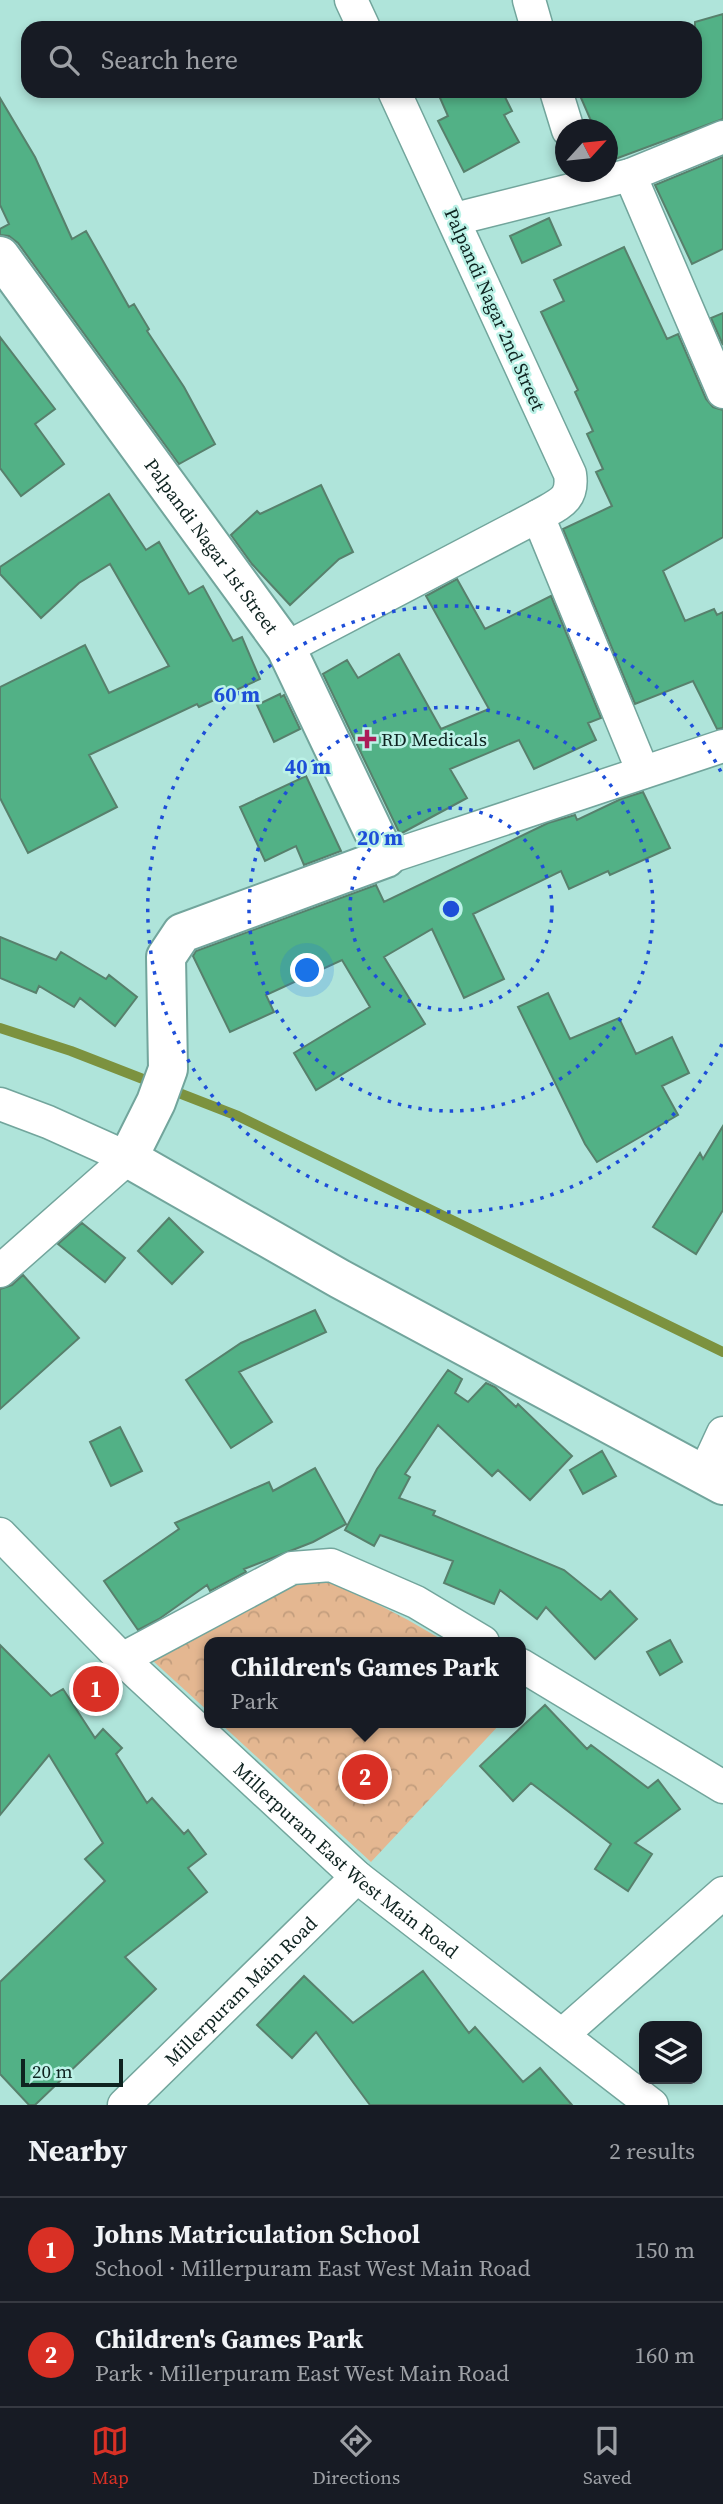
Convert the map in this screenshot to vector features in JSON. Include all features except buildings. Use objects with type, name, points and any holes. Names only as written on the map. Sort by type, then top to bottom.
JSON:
[{"type":"street","points":[[351,0],[362,21]]},
{"type":"street","points":[[528,0],[535,21]]},
{"type":"street","name":"Palpandi Nagar 2nd Street","points":[[286,648],[538,516],[566,498],[572,489],[570,474],[397,98]]},
{"type":"street","points":[[558,98],[565,119]]},
{"type":"street","points":[[618,176],[630,175],[723,137]]},
{"type":"street","points":[[630,175],[723,393]]},
{"type":"street","points":[[455,219],[548,197],[576,182]]},
{"type":"street","name":"Palpandi Nagar 1st Street","points":[[0,256],[286,648],[386,858]]},
{"type":"street","points":[[538,516],[643,772]]},
{"type":"street","points":[[0,1271],[128,1158],[162,1085],[166,957],[183,933],[386,858],[723,746]]},
{"type":"street","points":[[0,1104],[128,1158],[340,1279],[713,1479],[723,1433]]},
{"type":"street","name":"Millerpuram East West Main Road","points":[[0,1534],[122,1659],[357,1877],[652,2105]]},
{"type":"street","points":[[122,1659],[292,1568],[331,1565],[416,1602],[475,1637]]},
{"type":"street","points":[[526,1668],[723,1787]]},
{"type":"street","name":"Millerpuram Main Road","points":[[124,2105],[357,1877]]},
{"type":"street","points":[[562,2035],[723,1893]]},
{"type":"green space","points":[[329,1579],[437,1637],[204,1637],[204,1707],[153,1661],[297,1582]]},
{"type":"green space","points":[[225,1728],[496,1728],[371,1862]]},
{"type":"waterway","points":[[0,1028],[71,1051],[238,1116],[723,1352]]},
{"type":"place","name":"RD Medicals","points":[[367,739]]},
{"type":"place","name":"Johns Matriculation School","points":[[96,1689]]},
{"type":"place","name":"Children's Games Park","points":[[365,1777]]}]
